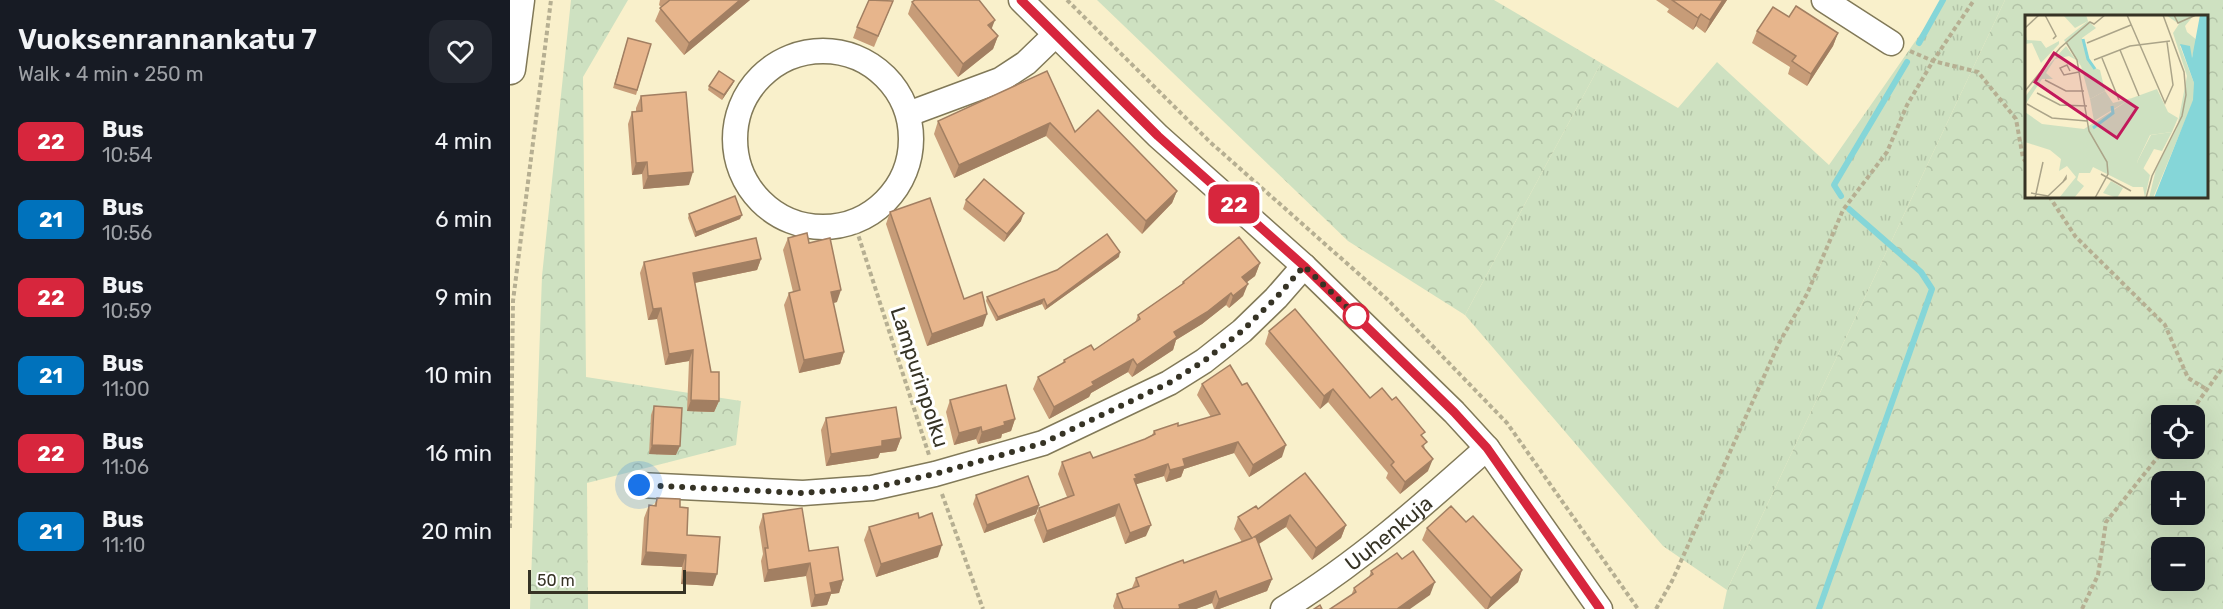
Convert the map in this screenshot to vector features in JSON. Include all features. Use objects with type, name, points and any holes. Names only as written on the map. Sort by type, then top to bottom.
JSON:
[{"type":"street","points":[[510,69],[519,0]]},
{"type":"street","points":[[1021,0],[1158,136],[1304,266],[1454,412],[1487,448],[1600,609]]},
{"type":"street","points":[[1824,0],[1891,43]]},
{"type":"street","points":[[911,113],[1000,80],[1026,63],[1055,35]]},
{"type":"street","points":[[813,50],[843,52],[870,63],[893,83],[911,113],[912,144],[904,177],[884,204],[854,222],[825,228],[795,224],[769,210],[748,188],[736,160],[734,130],[742,101],[759,76],[784,59],[813,50]]},
{"type":"street","points":[[639,485],[802,493],[872,488],[935,474],[1043,443],[1169,383],[1204,361],[1242,331],[1276,298],[1304,266]]},
{"type":"street","name":"Uuhenkuja","points":[[1283,609],[1306,595],[1395,530],[1487,448]]},
{"type":"path","points":[[510,528],[513,301],[551,0]]},
{"type":"path","points":[[1656,609],[1672,581],[1779,343],[1807,294],[1844,210],[1887,152],[1907,105],[1933,60],[1974,0]]},
{"type":"path","points":[[1891,43],[1933,60],[1978,72],[2016,120],[2025,161]]},
{"type":"path","points":[[2050,198],[2075,236],[2165,325],[2188,378],[2206,389]]},
{"type":"path","name":"Lampurinpolku","points":[[854,222],[935,474],[983,609]]},
{"type":"path","points":[[2195,405],[2223,367]]},
{"type":"path","points":[[2082,609],[2098,575],[2106,522],[2156,459]]},
{"type":"green space","points":[[571,0],[628,0],[583,77],[586,377],[741,401],[736,445],[587,483],[588,609],[530,609],[542,276]]},
{"type":"green space","points":[[1097,0],[1494,0],[1601,63],[1465,315],[1348,241]]},
{"type":"green space","points":[[1944,0],[2005,0],[1727,590],[1663,546],[1465,315],[1601,63],[1678,108],[1717,62],[1829,165]]},
{"type":"green space","points":[[2005,0],[2223,0],[2223,609],[1723,609],[1727,590]]},
{"type":"building","points":[[670,0],[740,0],[689,43],[660,8]]},
{"type":"building","points":[[869,0],[893,1],[878,36],[857,27]]},
{"type":"building","points":[[915,0],[979,0],[995,20],[988,25],[998,36],[963,64],[912,2]]},
{"type":"building","points":[[1672,0],[1723,0],[1710,20],[1701,14],[1698,18]]},
{"type":"building","points":[[1796,6],[1838,33],[1811,74],[1792,61],[1796,56],[1757,31],[1773,7],[1789,17]]},
{"type":"building","points":[[628,38],[651,44],[637,90],[615,84]]},
{"type":"building","points":[[719,71],[734,81],[724,95],[709,86]]},
{"type":"building","points":[[1047,71],[1075,132],[1098,110],[1177,191],[1146,221],[1050,123],[959,165],[938,121]]},
{"type":"building","points":[[686,92],[693,172],[648,176],[647,162],[636,163],[632,112],[642,111],[641,96]]},
{"type":"building","points":[[984,179],[1024,213],[1007,234],[966,200]]},
{"type":"building","points":[[735,196],[742,215],[696,232],[689,214]]},
{"type":"building","points":[[930,198],[964,299],[982,292],[987,314],[932,334],[890,212]]},
{"type":"building","points":[[807,233],[809,243],[830,238],[841,290],[831,292],[844,352],[804,360],[789,293],[800,290],[788,238]]},
{"type":"building","points":[[1107,234],[1120,252],[1047,306],[1044,299],[998,317],[987,297],[1057,270]]},
{"type":"building","points":[[1239,237],[1260,263],[1242,277],[1248,284],[1233,296],[1231,293],[1207,312],[1174,332],[1177,337],[1137,365],[1133,359],[1092,382],[1094,385],[1054,407],[1038,377],[1091,345],[1094,350],[1140,319],[1138,315],[1184,283]]},
{"type":"building","points":[[756,238],[761,259],[693,273],[711,372],[719,372],[719,401],[691,400],[693,350],[669,354],[661,308],[653,309],[644,262]]},
{"type":"building","points":[[1295,309],[1370,398],[1382,388],[1392,400],[1396,397],[1425,432],[1421,435],[1427,442],[1422,446],[1433,459],[1405,482],[1391,465],[1394,462],[1333,389],[1324,396],[1269,331]]},
{"type":"building","points":[[1230,365],[1242,385],[1247,383],[1286,445],[1253,465],[1238,442],[1183,459],[1185,466],[1170,470],[1168,464],[1135,475],[1137,478],[1134,479],[1151,525],[1130,533],[1119,504],[1047,531],[1039,508],[1074,495],[1062,462],[1090,452],[1093,458],[1145,439],[1155,434],[1154,431],[1220,414],[1202,384]]},
{"type":"building","points":[[1006,385],[1015,419],[1004,422],[1005,425],[982,432],[981,427],[959,433],[950,400]]},
{"type":"building","points":[[654,406],[682,408],[680,446],[652,445]]},
{"type":"building","points":[[896,407],[901,438],[882,441],[882,446],[831,454],[826,418]]},
{"type":"building","points":[[1305,473],[1346,525],[1316,548],[1290,515],[1254,537],[1256,537],[1272,579],[1219,599],[1216,591],[1179,605],[1178,609],[1123,609],[1117,594],[1139,586],[1136,578],[1252,538],[1238,517],[1256,506],[1258,509]]},
{"type":"building","points":[[1028,476],[1039,505],[987,525],[976,495]]},
{"type":"building","points":[[657,498],[680,499],[680,507],[688,508],[687,535],[720,537],[717,574],[685,572],[686,555],[646,552],[649,505],[656,506]]},
{"type":"building","points":[[1451,506],[1466,522],[1473,516],[1522,570],[1491,598],[1427,528]]},
{"type":"building","points":[[802,508],[809,551],[838,547],[843,580],[830,583],[832,592],[815,595],[810,563],[768,570],[765,548],[768,548],[763,514]]},
{"type":"building","points":[[918,513],[919,518],[932,513],[942,545],[881,564],[869,527]]},
{"type":"building","points":[[1413,551],[1435,582],[1397,609],[1330,609],[1356,592],[1354,588],[1373,574],[1371,571],[1397,553],[1402,559]]},
{"type":"waterway","points":[[1919,43],[1943,0]]},
{"type":"waterway","points":[[1841,196],[1834,185],[1907,62]]},
{"type":"waterway","points":[[1819,609],[1932,289],[1921,272],[1849,209]]},
{"type":"bus line","name":"22","points":[[1021,0],[1158,136],[1304,266],[1454,412],[1487,448],[1600,609]]},
{"type":"route","points":[[639,485],[802,493],[872,488],[935,474],[1043,443],[1169,383],[1204,361],[1242,331],[1276,298],[1304,266],[1356,316]]}]
